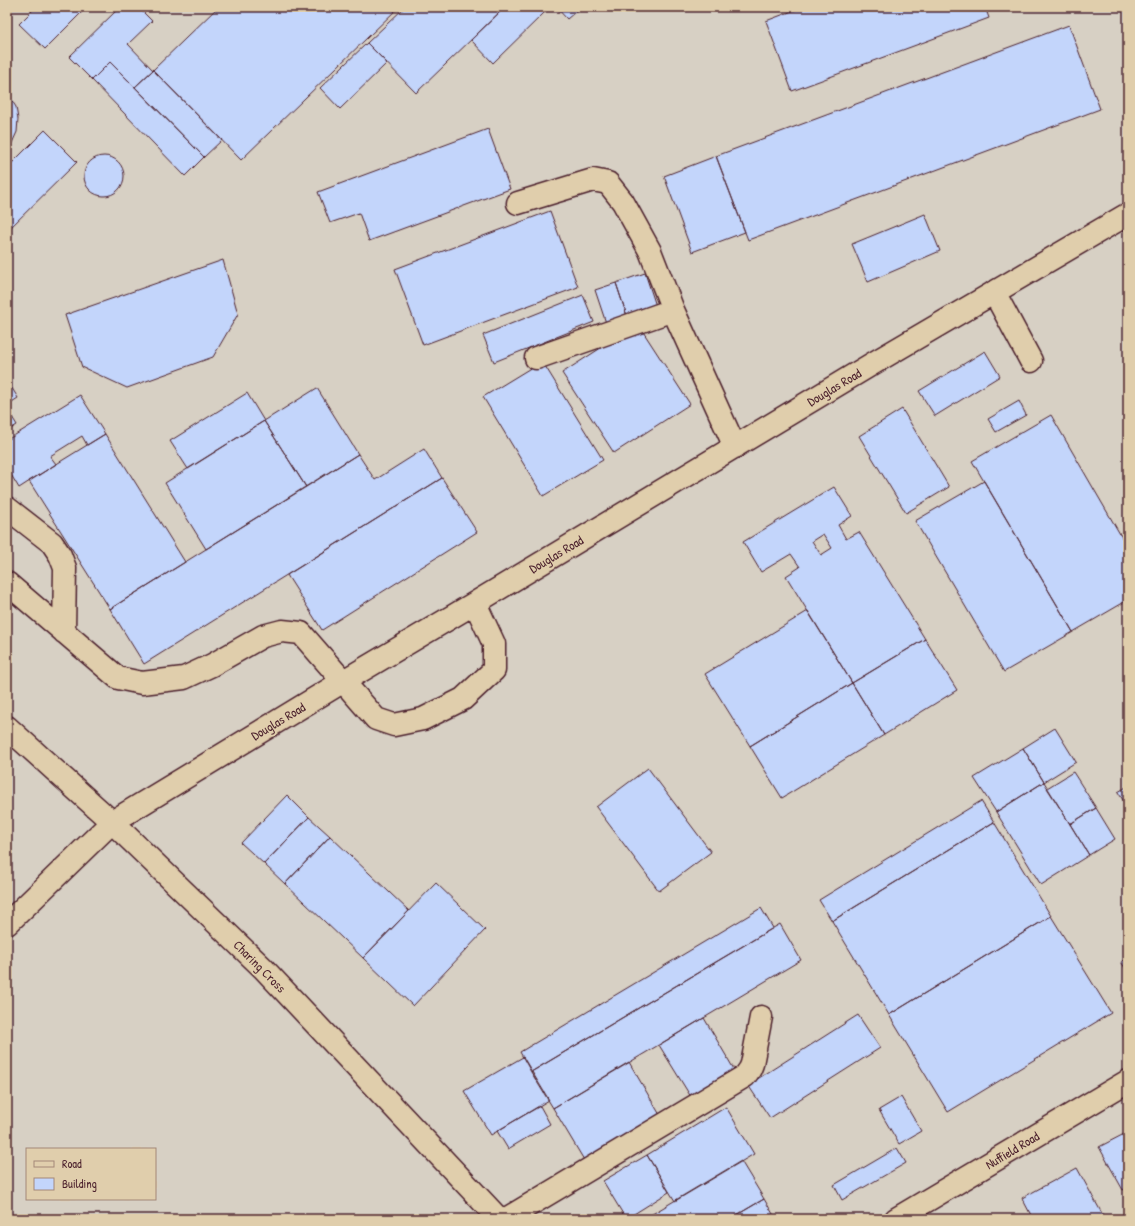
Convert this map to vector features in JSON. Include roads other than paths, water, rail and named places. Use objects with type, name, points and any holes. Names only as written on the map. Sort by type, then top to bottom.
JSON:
[{"type":"street","points":[[518,203],[593,180],[608,182],[624,202],[650,250],[673,310],[735,447]]},
{"type":"street","name":"Douglas Road","points":[[7,924],[112,822],[342,682],[994,292],[1128,214]]},
{"type":"street","points":[[994,292],[1031,361]]},
{"type":"street","points":[[536,358],[673,310]]},
{"type":"street","points":[[7,508],[52,543],[60,555],[65,568],[64,632]]},
{"type":"street","points":[[7,583],[118,678],[142,683],[184,678],[212,665],[263,636],[282,631],[301,633],[342,682],[376,719],[394,725],[423,719],[463,699],[494,670],[494,644],[475,603]]},
{"type":"street","name":"Charing Cross","points":[[7,728],[112,822],[263,968],[499,1219]]},
{"type":"street","points":[[506,1219],[745,1076],[750,1070],[752,1064],[761,1017]]},
{"type":"street","name":"Nuffield Road","points":[[896,1219],[1128,1081]]}]
